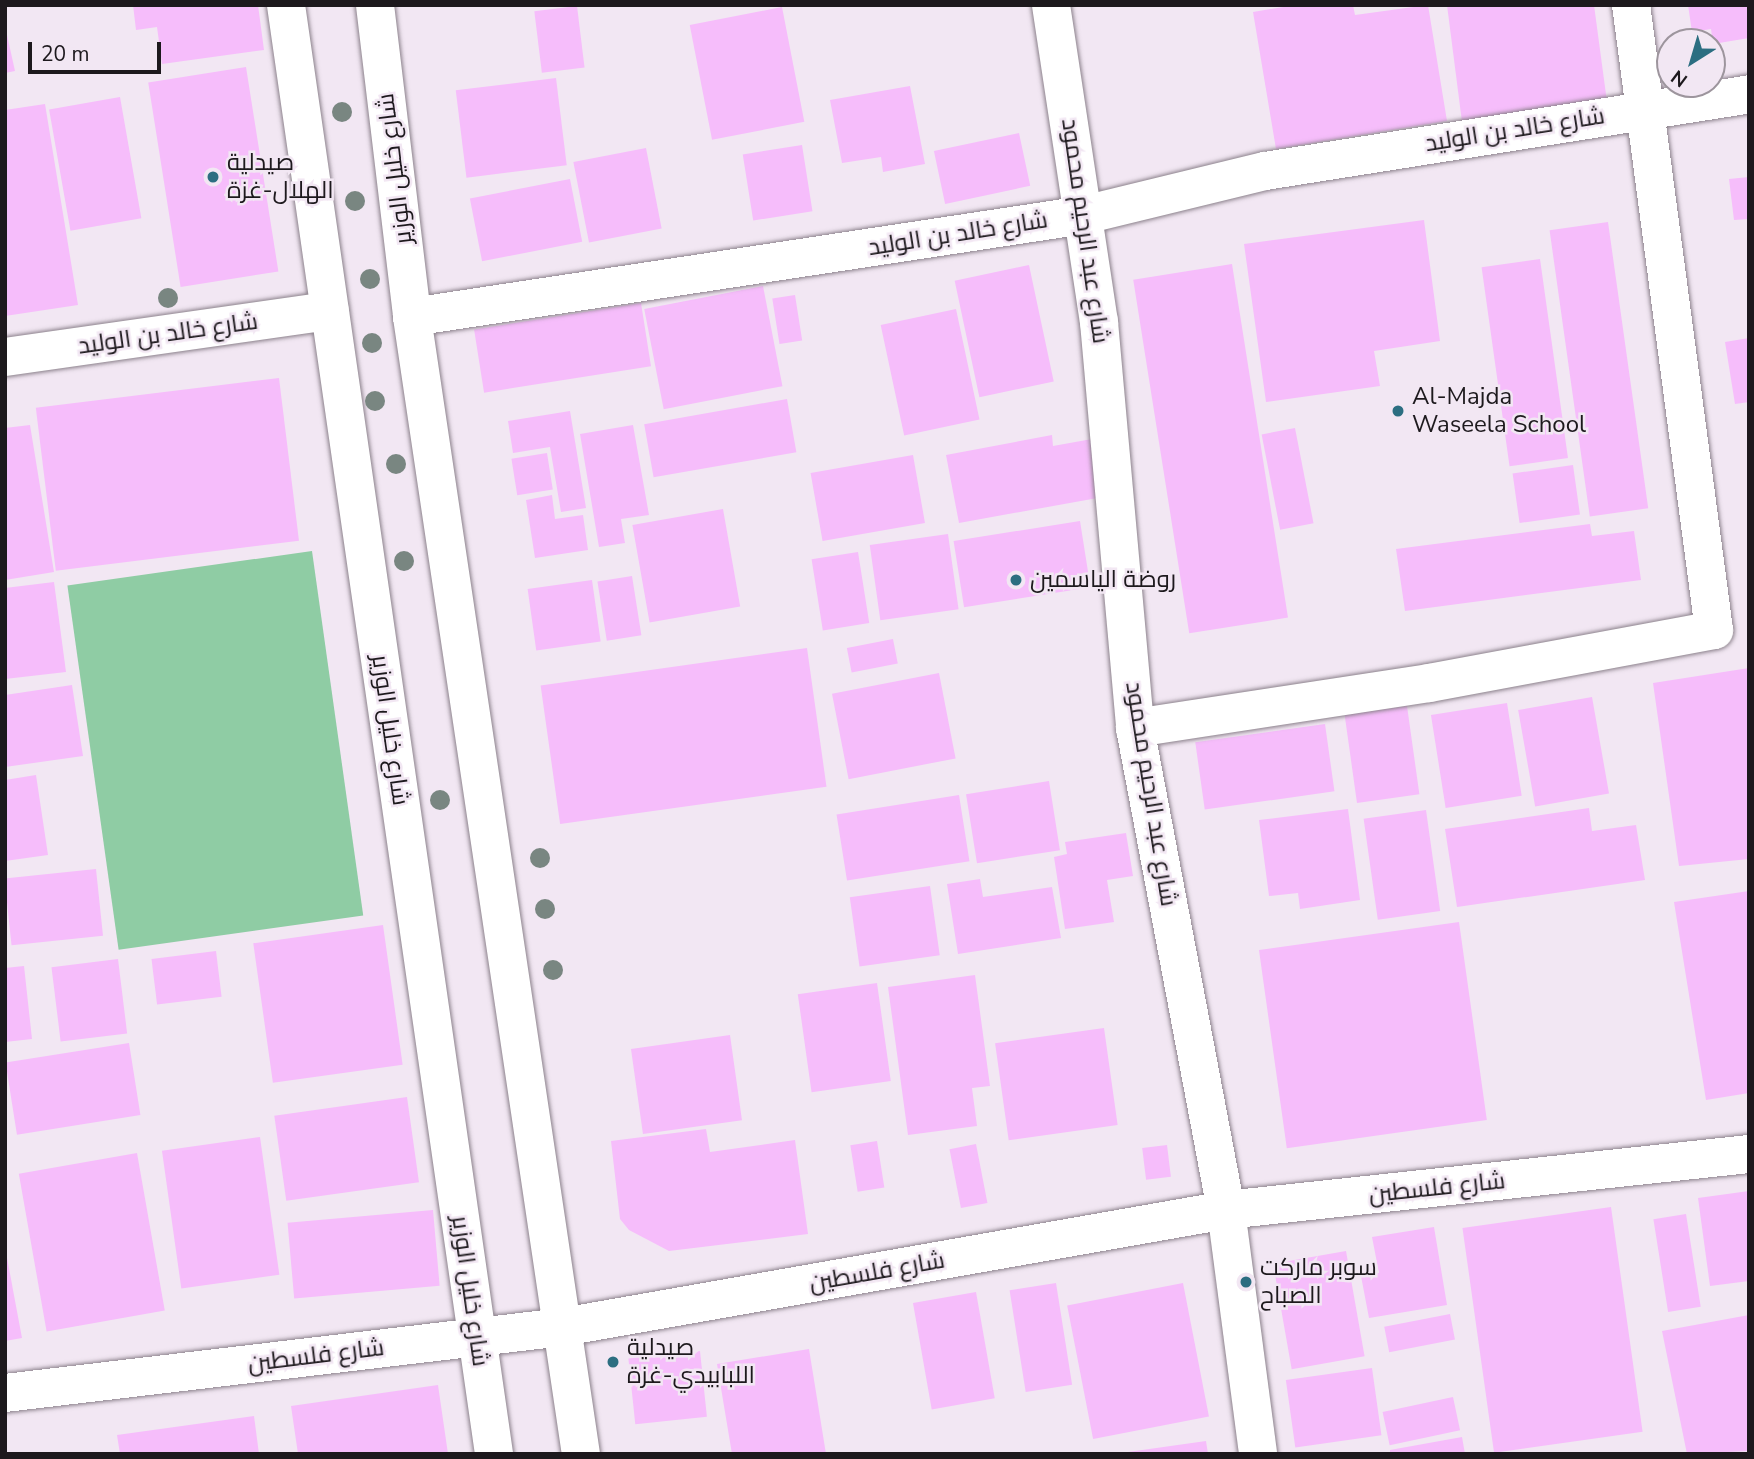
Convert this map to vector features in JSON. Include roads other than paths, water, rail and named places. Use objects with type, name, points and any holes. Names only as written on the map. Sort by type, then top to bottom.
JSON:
[{"type":"street","name":"شارع خليل الوزير","points":[[286,5],[494,1454]]},
{"type":"street","name":"شارع خليل الوزير","points":[[376,5],[412,317],[581,1454]]},
{"type":"street","name":"شارع عبد الرحيم محمود","points":[[1051,5],[1099,322],[1135,728],[1226,1210],[1258,1454]]},
{"type":"street","points":[[1135,728],[1429,683],[1714,631],[1632,5]]},
{"type":"street","name":"شارع خالد بن الوليد","points":[[412,317],[1084,215],[1265,171],[1645,108],[1749,94]]},
{"type":"street","name":"شارع خالد بن الوليد","points":[[5,357],[330,312]]},
{"type":"street","name":"شارع فلسطين","points":[[5,1393],[563,1327],[1226,1210],[1749,1154]]},
{"type":"place","name":"صيدلية الهلال-غزة","points":[[213,177]]},
{"type":"place","name":"Al-Majda Waseela School","points":[[1398,411]]},
{"type":"place","name":"روضة الياسمين","points":[[1016,580]]},
{"type":"place","name":"سوبر ماركت الصباح","points":[[1246,1282]]},
{"type":"place","name":"صيدلية اللبابيدي-غزة","points":[[613,1362]]}]
